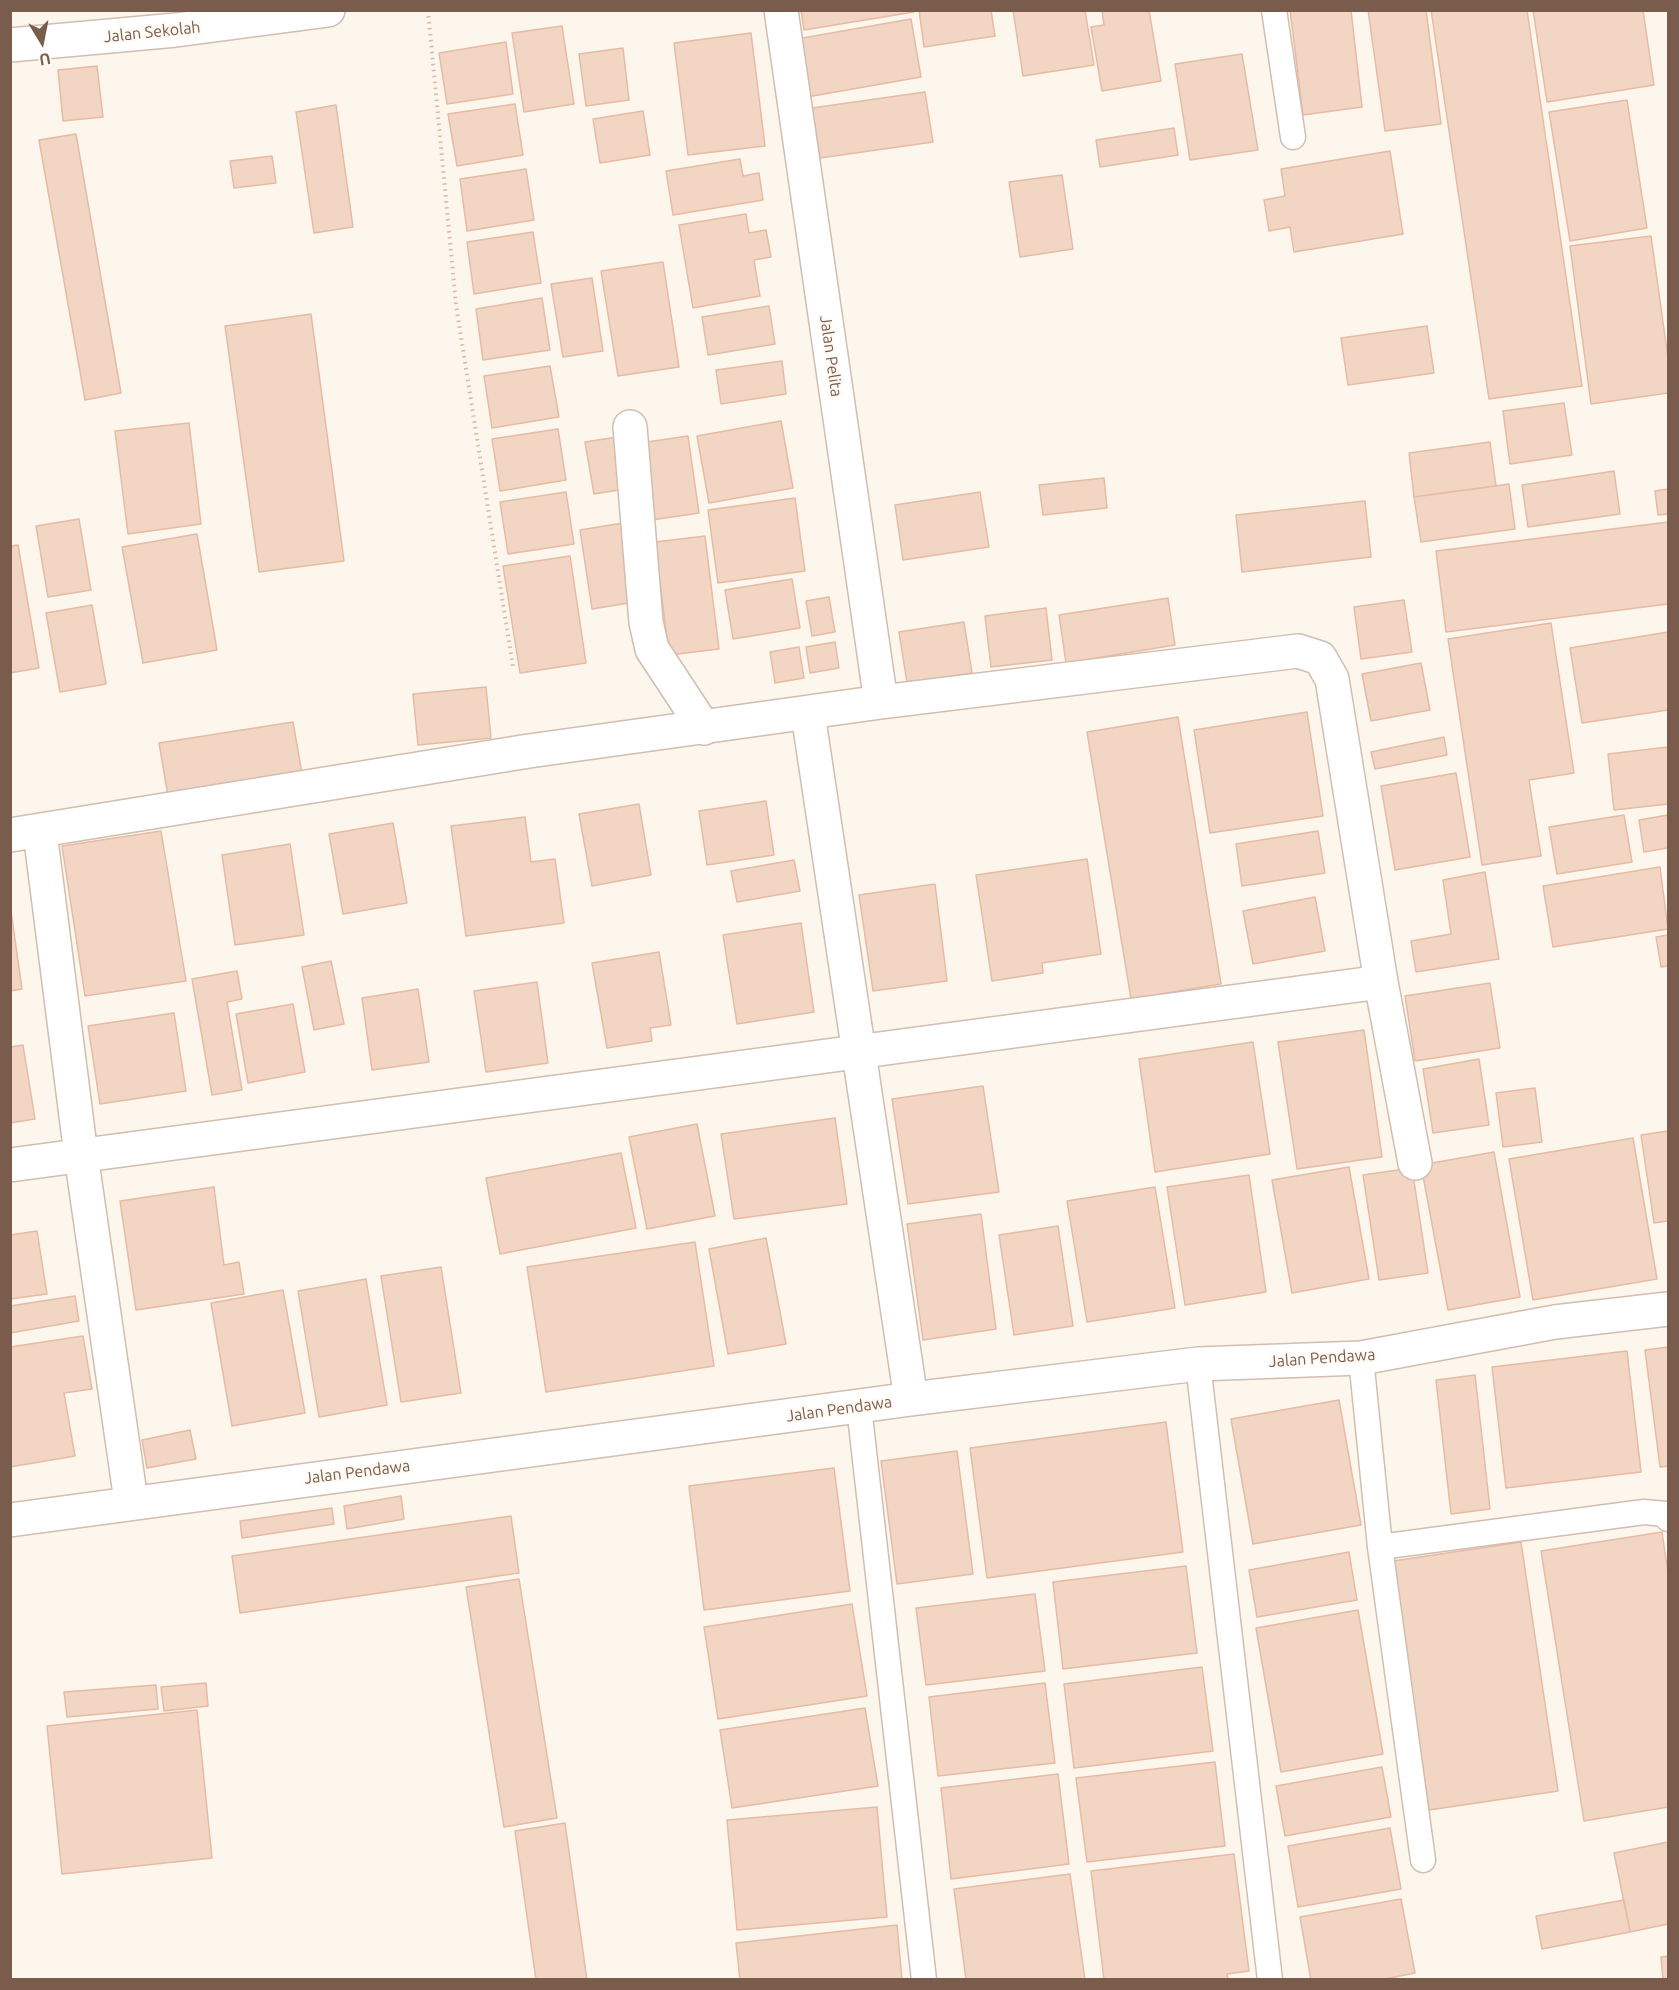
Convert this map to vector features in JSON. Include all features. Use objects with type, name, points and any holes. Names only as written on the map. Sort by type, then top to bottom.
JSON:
[{"type":"street","name":"Jalan Sekolah","points":[[10,45],[170,20],[328,10]]},
{"type":"street","name":"Jalan Pelita","points":[[781,10],[881,702]]},
{"type":"street","points":[[630,427],[646,622],[652,649],[704,728]]},
{"type":"street","points":[[131,1502],[81,1155],[25,833],[529,750],[808,714],[881,702],[1299,651],[1320,658],[1332,679],[1381,982],[1415,1163]]},
{"type":"street","points":[[808,714],[856,1050],[911,1399]]},
{"type":"street","points":[[10,1165],[856,1050],[1381,982]]},
{"type":"street","name":"Jalan Pendawa","points":[[10,1520],[911,1399],[1198,1364],[1361,1358],[1555,1322],[1668,1310]]},
{"type":"lane","points":[[1274,10],[1293,136]]},
{"type":"lane","points":[[1361,1358],[1380,1547],[1423,1860]]},
{"type":"lane","points":[[1198,1364],[1270,1980]]},
{"type":"lane","points":[[859,1407],[924,1980]]},
{"type":"lane","points":[[1380,1547],[1644,1512],[1666,1514],[1668,1519]]},
{"type":"path","points":[[428,10],[456,305],[513,667]]},
{"type":"building","points":[[801,10],[914,10],[914,12],[804,30]]},
{"type":"building","points":[[919,10],[991,10],[995,36],[924,47]]},
{"type":"building","points":[[1013,10],[1085,10],[1094,65],[1023,76]]},
{"type":"building","points":[[1102,10],[1149,10],[1161,81],[1102,91],[1091,27],[1104,25]]},
{"type":"building","points":[[1290,10],[1351,10],[1362,107],[1303,115]]},
{"type":"building","points":[[1368,10],[1426,10],[1441,124],[1385,131]]},
{"type":"building","points":[[1431,10],[1527,10],[1582,386],[1489,399]]},
{"type":"building","points":[[1533,10],[1643,10],[1654,85],[1547,102]]},
{"type":"building","points":[[911,19],[921,77],[807,97],[797,39]]},
{"type":"building","points":[[562,26],[574,104],[524,112],[512,33]]},
{"type":"building","points":[[751,33],[765,146],[688,155],[674,43]]},
{"type":"building","points":[[506,42],[513,94],[447,104],[439,53]]},
{"type":"building","points":[[623,48],[629,100],[586,106],[579,54]]},
{"type":"building","points":[[1242,54],[1258,150],[1190,160],[1175,64]]},
{"type":"building","points":[[97,66],[103,117],[63,121],[58,70]]},
{"type":"building","points":[[925,92],[933,142],[820,158],[812,108]]},
{"type":"building","points":[[1627,100],[1647,228],[1570,241],[1549,112]]},
{"type":"building","points":[[515,104],[523,155],[457,166],[448,114]]},
{"type":"building","points":[[336,105],[353,227],[314,233],[296,112]]},
{"type":"building","points":[[643,111],[650,155],[600,163],[593,119]]},
{"type":"building","points":[[1174,128],[1178,155],[1100,167],[1096,140]]},
{"type":"building","points":[[76,134],[121,393],[85,400],[39,140]]},
{"type":"building","points":[[1390,151],[1403,234],[1294,252],[1290,227],[1269,231],[1264,200],[1285,196],[1281,169]]},
{"type":"building","points":[[272,156],[276,183],[234,188],[230,161]]},
{"type":"building","points":[[740,159],[743,176],[759,173],[763,200],[673,215],[666,171]]},
{"type":"building","points":[[526,169],[534,220],[467,231],[460,179]]},
{"type":"building","points":[[1062,175],[1073,249],[1020,257],[1009,182]]},
{"type":"building","points":[[746,214],[749,233],[766,230],[771,257],[754,260],[760,296],[693,308],[679,225]]},
{"type":"building","points":[[533,232],[541,283],[474,294],[467,242]]},
{"type":"building","points":[[1651,236],[1668,358],[1668,393],[1591,404],[1570,246]]},
{"type":"building","points":[[663,262],[679,367],[618,376],[601,271]]},
{"type":"building","points":[[592,278],[603,351],[563,357],[551,284]]},
{"type":"building","points":[[542,298],[550,350],[483,360],[476,309]]},
{"type":"building","points":[[769,306],[775,344],[708,355],[702,317]]},
{"type":"building","points":[[311,314],[344,561],[259,572],[225,326]]},
{"type":"building","points":[[1427,326],[1434,373],[1348,385],[1341,338]]},
{"type":"building","points":[[782,361],[786,394],[721,404],[716,370]]},
{"type":"building","points":[[550,366],[559,417],[492,428],[484,376]]},
{"type":"building","points":[[1564,403],[1572,455],[1510,464],[1503,411]]},
{"type":"building","points":[[781,421],[793,488],[709,503],[697,436]]},
{"type":"building","points":[[189,423],[201,524],[128,534],[115,431]]},
{"type":"building","points":[[558,429],[566,480],[500,491],[492,439]]},
{"type":"building","points":[[623,436],[631,488],[594,494],[585,442]]},
{"type":"building","points":[[688,436],[699,513],[645,521],[633,444]]},
{"type":"building","points":[[1490,442],[1496,486],[1414,497],[1409,453]]},
{"type":"building","points":[[1614,471],[1620,514],[1528,527],[1522,485]]},
{"type":"building","points":[[1104,478],[1107,508],[1043,515],[1039,485]]},
{"type":"building","points":[[1509,484],[1515,529],[1421,542],[1414,497]]},
{"type":"building","points":[[1668,489],[1668,514],[1658,515],[1655,491]]},
{"type":"building","points":[[566,492],[574,544],[508,554],[500,502]]},
{"type":"building","points":[[980,492],[989,547],[903,560],[895,505]]},
{"type":"building","points":[[795,498],[805,571],[718,583],[708,510]]},
{"type":"building","points":[[1365,501],[1371,557],[1242,572],[1236,515]]},
{"type":"building","points":[[79,519],[91,590],[48,597],[36,526]]},
{"type":"building","points":[[1668,522],[1668,604],[1446,632],[1436,551]]},
{"type":"building","points":[[623,523],[635,602],[592,609],[580,530]]},
{"type":"building","points":[[197,534],[217,650],[143,663],[122,547]]},
{"type":"building","points":[[705,536],[719,649],[669,655],[655,542]]},
{"type":"building","points":[[18,545],[39,668],[10,673],[10,546]]},
{"type":"building","points":[[570,556],[586,663],[520,673],[503,566]]},
{"type":"building","points":[[792,579],[800,628],[733,639],[725,590]]},
{"type":"building","points":[[829,597],[835,632],[812,636],[806,601]]},
{"type":"building","points":[[1168,598],[1175,645],[1066,663],[1059,615]]},
{"type":"building","points":[[1404,600],[1412,652],[1361,659],[1354,607]]},
{"type":"building","points":[[92,605],[106,684],[60,692],[46,613]]},
{"type":"building","points":[[1046,608],[1052,660],[991,667],[985,616]]},
{"type":"building","points":[[964,622],[972,673],[907,683],[899,632]]},
{"type":"building","points":[[1551,623],[1574,773],[1529,780],[1541,856],[1482,865],[1448,639]]},
{"type":"building","points":[[1668,632],[1668,710],[1582,723],[1570,648]]},
{"type":"building","points":[[835,642],[839,668],[810,673],[806,647]]},
{"type":"building","points":[[799,647],[804,678],[775,683],[770,652]]},
{"type":"building","points":[[1421,663],[1430,710],[1371,721],[1362,674]]},
{"type":"building","points":[[486,687],[491,738],[418,745],[413,694]]},
{"type":"building","points":[[1307,712],[1323,816],[1210,833],[1194,730]]},
{"type":"building","points":[[1178,717],[1221,984],[1131,999],[1087,732]]},
{"type":"building","points":[[293,722],[302,774],[168,796],[159,743]]},
{"type":"building","points":[[1444,737],[1447,755],[1375,769],[1371,752]]},
{"type":"building","points":[[1668,747],[1668,804],[1614,810],[1608,754]]},
{"type":"building","points":[[1456,773],[1470,857],[1395,870],[1381,786]]},
{"type":"building","points":[[766,801],[774,855],[707,865],[699,811]]},
{"type":"building","points":[[639,804],[651,875],[592,886],[579,814]]},
{"type":"building","points":[[1624,815],[1632,862],[1557,874],[1549,827]]},
{"type":"building","points":[[1668,815],[1668,848],[1644,852],[1639,820]]},
{"type":"building","points":[[525,817],[531,862],[555,859],[564,923],[466,936],[451,826]]},
{"type":"building","points":[[393,823],[407,903],[343,914],[329,834]]},
{"type":"building","points":[[161,831],[186,981],[85,996],[62,846]]},
{"type":"building","points":[[1318,831],[1325,873],[1242,886],[1236,844]]},
{"type":"building","points":[[290,844],[304,935],[235,945],[222,855]]},
{"type":"building","points":[[1087,859],[1101,954],[1042,963],[1043,973],[992,981],[976,875]]},
{"type":"building","points":[[794,860],[800,891],[737,902],[731,871]]},
{"type":"building","points":[[1660,867],[1668,929],[1553,947],[1543,886]]},
{"type":"building","points":[[1485,872],[1499,959],[1416,972],[1411,941],[1451,934],[1443,880]]},
{"type":"building","points":[[935,884],[947,981],[873,991],[859,895]]},
{"type":"building","points":[[1315,897],[1325,951],[1253,964],[1243,911]]},
{"type":"building","points":[[10,904],[22,989],[10,991]]},
{"type":"building","points":[[801,923],[814,1012],[737,1024],[723,935]]},
{"type":"building","points":[[1668,935],[1668,966],[1661,967],[1656,937]]},
{"type":"building","points":[[659,952],[671,1025],[650,1028],[652,1041],[607,1048],[592,963]]},
{"type":"building","points":[[331,961],[344,1024],[314,1030],[302,967]]},
{"type":"building","points":[[237,971],[242,999],[227,1002],[242,1090],[212,1095],[192,979]]},
{"type":"building","points":[[537,982],[548,1063],[486,1072],[474,991]]},
{"type":"building","points":[[1490,983],[1500,1048],[1415,1061],[1405,996]]},
{"type":"building","points":[[418,989],[429,1062],[372,1070],[362,998]]},
{"type":"building","points":[[293,1004],[305,1072],[248,1083],[236,1014]]},
{"type":"building","points":[[174,1013],[186,1091],[100,1104],[88,1026]]},
{"type":"building","points":[[1364,1030],[1382,1157],[1297,1169],[1278,1042]]},
{"type":"building","points":[[1253,1042],[1270,1154],[1155,1172],[1139,1059]]},
{"type":"building","points":[[23,1045],[35,1119],[10,1123],[10,1047]]},
{"type":"building","points":[[1479,1059],[1489,1125],[1433,1133],[1423,1069]]},
{"type":"building","points":[[983,1086],[999,1192],[908,1204],[892,1099]]},
{"type":"building","points":[[1535,1088],[1542,1142],[1503,1147],[1496,1093]]},
{"type":"building","points":[[835,1118],[847,1204],[734,1219],[721,1134]]},
{"type":"building","points":[[697,1124],[715,1216],[647,1229],[629,1137]]},
{"type":"building","points":[[1668,1131],[1668,1221],[1654,1223],[1641,1135]]},
{"type":"building","points":[[1633,1138],[1657,1279],[1533,1300],[1509,1159]]},
{"type":"building","points":[[1494,1152],[1520,1297],[1448,1310],[1421,1165]]},
{"type":"building","points":[[621,1153],[636,1228],[500,1254],[486,1178]]},
{"type":"building","points":[[1349,1167],[1369,1279],[1292,1293],[1272,1180]]},
{"type":"building","points":[[1412,1168],[1428,1273],[1379,1280],[1363,1175]]},
{"type":"building","points":[[1249,1175],[1266,1292],[1185,1305],[1167,1187]]},
{"type":"building","points":[[214,1187],[224,1265],[239,1262],[244,1294],[136,1310],[120,1201]]},
{"type":"building","points":[[1155,1187],[1175,1308],[1087,1322],[1067,1201]]},
{"type":"building","points":[[981,1214],[996,1329],[923,1340],[907,1224]]},
{"type":"building","points":[[1058,1226],[1073,1326],[1014,1335],[999,1235]]},
{"type":"building","points":[[37,1231],[47,1294],[10,1299],[10,1235]]},
{"type":"building","points":[[766,1238],[786,1344],[728,1354],[709,1249]]},
{"type":"building","points":[[695,1242],[714,1366],[546,1392],[527,1267]]},
{"type":"building","points":[[441,1267],[461,1393],[401,1402],[381,1276]]},
{"type":"building","points":[[366,1279],[387,1405],[319,1417],[298,1291]]},
{"type":"building","points":[[283,1290],[305,1413],[232,1426],[211,1303]]},
{"type":"building","points":[[75,1296],[79,1321],[10,1333],[10,1306]]},
{"type":"building","points":[[83,1336],[92,1389],[64,1393],[75,1456],[10,1467],[10,1347]]},
{"type":"building","points":[[1668,1347],[1668,1466],[1660,1467],[1645,1350]]},
{"type":"building","points":[[1627,1351],[1641,1472],[1506,1488],[1492,1367]]},
{"type":"building","points":[[1475,1375],[1490,1509],[1451,1514],[1436,1380]]},
{"type":"building","points":[[1339,1400],[1361,1525],[1253,1544],[1231,1419]]},
{"type":"building","points":[[1166,1422],[1183,1552],[987,1578],[970,1448]]},
{"type":"building","points":[[190,1430],[196,1459],[147,1468],[142,1440]]},
{"type":"building","points":[[957,1451],[973,1574],[897,1584],[881,1461]]},
{"type":"building","points":[[834,1468],[850,1591],[704,1610],[689,1486]]},
{"type":"building","points":[[401,1496],[404,1519],[347,1529],[344,1506]]},
{"type":"building","points":[[332,1508],[334,1524],[242,1538],[240,1521]]},
{"type":"building","points":[[511,1516],[519,1573],[240,1613],[232,1556]]},
{"type":"building","points":[[1662,1532],[1668,1573],[1668,1807],[1584,1821],[1541,1551]]},
{"type":"building","points":[[1521,1542],[1558,1791],[1429,1810],[1393,1561]]},
{"type":"building","points":[[1349,1552],[1357,1600],[1257,1617],[1249,1570]]},
{"type":"building","points":[[1186,1566],[1197,1653],[1063,1669],[1053,1582]]},
{"type":"building","points":[[519,1579],[557,1818],[504,1827],[466,1587]]},
{"type":"building","points":[[1035,1594],[1045,1671],[926,1685],[916,1608]]},
{"type":"building","points":[[852,1604],[867,1696],[718,1719],[704,1627]]},
{"type":"building","points":[[1358,1610],[1383,1754],[1281,1772],[1256,1628]]},
{"type":"building","points":[[1202,1667],[1213,1751],[1074,1768],[1064,1684]]},
{"type":"building","points":[[206,1683],[208,1706],[164,1711],[161,1687]]},
{"type":"building","points":[[1045,1683],[1055,1763],[938,1776],[929,1697]]},
{"type":"building","points":[[156,1685],[158,1709],[67,1717],[64,1692]]},
{"type":"building","points":[[865,1708],[878,1786],[732,1808],[720,1730]]},
{"type":"building","points":[[197,1710],[212,1858],[62,1874],[47,1726]]},
{"type":"building","points":[[1215,1762],[1225,1846],[1087,1862],[1076,1778]]},
{"type":"building","points":[[1382,1767],[1391,1817],[1285,1836],[1276,1786]]},
{"type":"building","points":[[1058,1774],[1069,1864],[951,1879],[941,1788]]},
{"type":"building","points":[[877,1807],[887,1917],[737,1930],[727,1820]]},
{"type":"building","points":[[565,1823],[587,1980],[536,1980],[515,1831]]},
{"type":"building","points":[[1390,1828],[1401,1889],[1298,1907],[1288,1846]]},
{"type":"building","points":[[1668,1842],[1668,1924],[1630,1932],[1614,1853]]},
{"type":"building","points":[[1234,1854],[1249,1971],[1227,1974],[1228,1980],[1104,1980],[1091,1871]]},
{"type":"building","points":[[1070,1874],[1085,1980],[966,1980],[954,1889]]},
{"type":"building","points":[[1401,1899],[1415,1973],[1380,1980],[1311,1980],[1300,1917]]},
{"type":"building","points":[[1624,1900],[1630,1932],[1542,1949],[1536,1916]]},
{"type":"building","points":[[897,1925],[902,1980],[740,1980],[736,1943]]},
{"type":"building","points":[[1668,1956],[1668,1980],[1663,1980],[1661,1957]]}]
